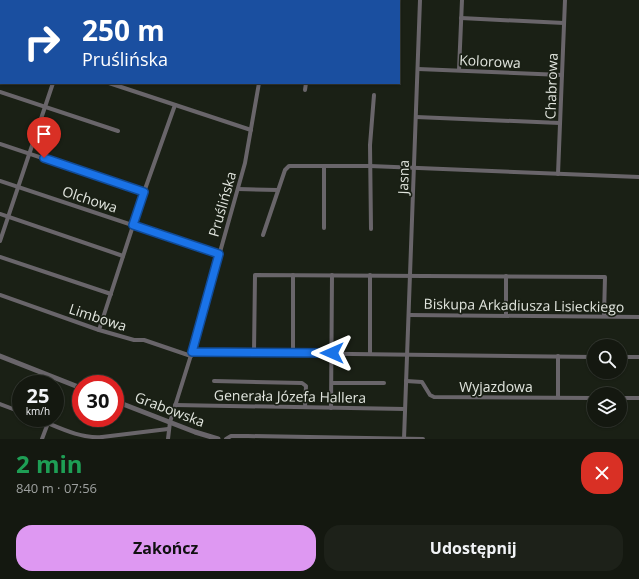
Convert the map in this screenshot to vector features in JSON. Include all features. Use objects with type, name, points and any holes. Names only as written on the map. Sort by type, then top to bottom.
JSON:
[{"type":"street","name":"Jasna","points":[[404,439],[420,0]]},
{"type":"street","points":[[459,70],[462,0]]},
{"type":"street","name":"Chabrowa","points":[[558,174],[565,0]]},
{"type":"street","points":[[462,18],[564,22]]},
{"type":"street","name":"Kolorowa","points":[[418,69],[562,75]]},
{"type":"street","points":[[0,241],[53,84]]},
{"type":"street","points":[[112,84],[251,130]]},
{"type":"street","name":"Pruślińska","points":[[168,439],[168,429],[192,352],[245,162],[259,84]]},
{"type":"street","points":[[304,90],[306,84]]},
{"type":"street","points":[[0,92],[118,131]]},
{"type":"street","points":[[371,229],[370,134],[374,95]]},
{"type":"street","points":[[99,330],[144,192],[175,105]]},
{"type":"street","points":[[416,117],[560,123]]},
{"type":"street","points":[[0,144],[144,192]]},
{"type":"street","points":[[263,235],[285,170],[289,166],[370,166],[639,177]]},
{"type":"street","points":[[324,166],[324,228]]},
{"type":"street","name":"Olchowa","points":[[0,181],[219,254]]},
{"type":"street","points":[[238,189],[278,190]]},
{"type":"street","points":[[0,214],[123,256]]},
{"type":"street","points":[[0,257],[111,294]]},
{"type":"street","points":[[254,352],[254,275],[605,277],[604,316]]},
{"type":"street","points":[[293,275],[293,352]]},
{"type":"street","points":[[331,408],[332,275]]},
{"type":"street","points":[[370,275],[370,353]]},
{"type":"street","points":[[506,276],[506,316]]},
{"type":"street","name":"Limbowa","points":[[0,295],[99,330],[134,340],[144,340],[190,356]]},
{"type":"street","name":"Biskupa Arkadiusza Lisieckiego","points":[[408,315],[639,317]]},
{"type":"street","points":[[192,352],[293,352],[587,357]]},
{"type":"street","points":[[0,356],[72,384]]},
{"type":"street","points":[[558,356],[558,397]]},
{"type":"street","points":[[627,357],[639,357]]},
{"type":"street","points":[[214,381],[302,383],[306,386],[305,407]]},
{"type":"street","name":"Wyjazdowa","points":[[406,381],[422,382],[430,395],[434,397],[587,398]]},
{"type":"street","points":[[332,383],[384,383]]},
{"type":"street","points":[[627,398],[639,398]]},
{"type":"street","points":[[0,404],[12,409]]},
{"type":"street","name":"Grabowska","points":[[124,404],[206,437],[218,439]]},
{"type":"street","name":"Generała Józefa Hallera","points":[[175,405],[405,409]]},
{"type":"street","points":[[42,439],[46,427]]},
{"type":"street","points":[[58,427],[91,438],[102,438],[168,429]]},
{"type":"street","points":[[226,439],[230,436],[248,438],[423,439]]},
{"type":"route","points":[[44,158],[144,192],[133,225],[219,254],[192,352],[332,353]]}]
